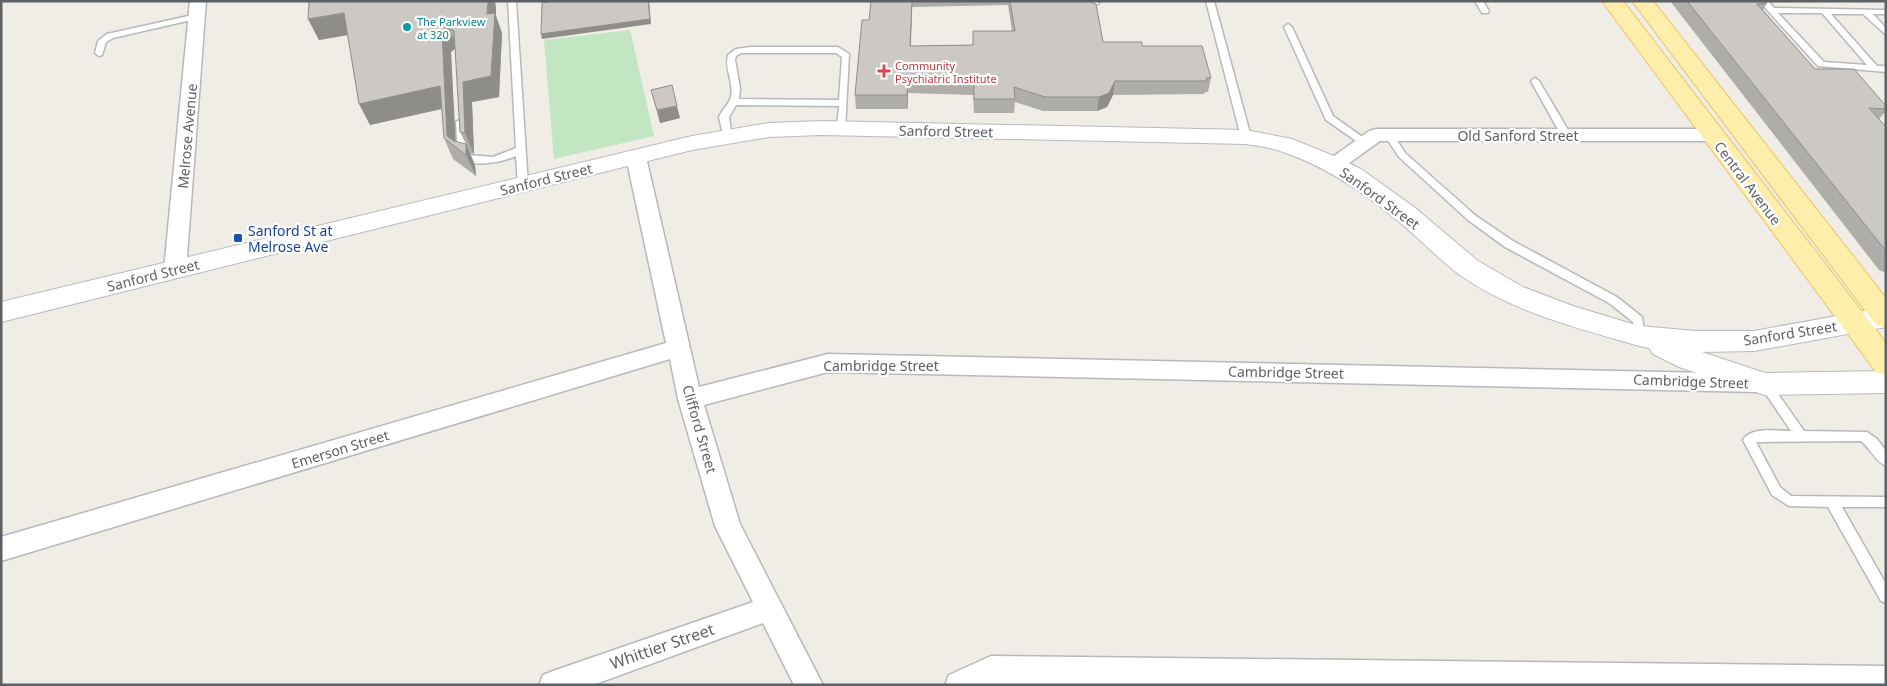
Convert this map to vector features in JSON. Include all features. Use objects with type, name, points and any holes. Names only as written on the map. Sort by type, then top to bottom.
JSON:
[{"type":"main road","name":"Central Avenue","points":[[1612,1],[1886,364]]},
{"type":"main road","name":"Central Avenue","points":[[1642,1],[1885,317]]},
{"type":"main road","name":"Sanford Street","points":[[1,312],[636,157],[727,137],[769,130],[842,129],[1246,137],[1284,144],[1353,175],[1405,213],[1469,268],[1514,294],[1565,314],[1639,336],[1696,342],[1754,341],[1885,317]]},
{"type":"main road","points":[[1639,336],[1689,359],[1765,384]]},
{"type":"main road","name":"Cambridge Street","points":[[1765,384],[1886,382]]},
{"type":"street","name":"Melrose Avenue","points":[[175,270],[197,9]]},
{"type":"street","name":"Old Sanford Street","points":[[1334,165],[1376,135],[1712,135]]},
{"type":"street","name":"Clifford Street","points":[[636,157],[690,399],[728,526],[809,685]]},
{"type":"street","name":"Emerson Street","points":[[1,549],[679,348]]},
{"type":"street","name":"Cambridge Street","points":[[690,399],[828,363],[1608,378],[1765,384]]},
{"type":"street","name":"Whittier Street","points":[[553,685],[771,608]]},
{"type":"street","points":[[959,685],[991,670],[1872,681]]},
{"type":"lane","points":[[512,1],[523,185]]},
{"type":"lane","points":[[1210,1],[1246,137]]},
{"type":"lane","points":[[1479,1],[1485,10]]},
{"type":"lane","points":[[1763,1],[1821,64],[1886,69]]},
{"type":"lane","points":[[99,53],[102,40],[110,36],[197,9]]},
{"type":"lane","points":[[1771,10],[1886,12]]},
{"type":"lane","points":[[1824,11],[1874,68]]},
{"type":"lane","points":[[1866,12],[1886,33]]},
{"type":"lane","points":[[1288,27],[1329,118],[1365,143]]},
{"type":"lane","points":[[727,137],[724,118],[727,108],[734,102],[736,94],[730,62],[732,55],[739,51],[838,50],[846,56],[842,129]]},
{"type":"lane","points":[[1535,81],[1566,135]]},
{"type":"lane","points":[[734,102],[844,103]]},
{"type":"lane","points":[[461,109],[464,157],[484,162],[508,157],[521,149]]},
{"type":"lane","points":[[1390,136],[1402,155],[1472,218],[1509,244],[1613,300],[1638,320],[1639,336]]},
{"type":"lane","points":[[1765,384],[1801,436]]},
{"type":"lane","points":[[1886,461],[1874,443],[1863,436],[1755,436],[1749,440],[1776,491],[1789,501],[1886,502]]},
{"type":"lane","points":[[1832,502],[1885,596]]},
{"type":"green space","points":[[630,30],[654,136],[554,159],[544,40]]},
{"type":"building","points":[[309,1],[488,1],[487,14],[495,13],[491,76],[463,82],[465,133],[460,132],[454,31],[448,26],[442,31],[447,136],[454,141],[466,144],[466,155],[444,138],[440,86],[359,104],[344,13],[308,19]]},
{"type":"building","points":[[552,1],[648,1],[650,19],[541,34],[542,3]]},
{"type":"building","points":[[871,1],[912,1],[910,46],[973,45],[973,31],[1015,31],[1010,1],[1088,1],[1096,4],[1103,42],[1142,42],[1142,46],[1202,46],[1211,78],[1206,78],[1207,81],[1115,81],[1109,93],[1099,97],[1045,97],[1014,87],[1015,99],[974,99],[974,81],[908,79],[907,95],[855,95],[862,20],[869,20]]},
{"type":"building","points":[[1687,1],[1765,1],[1767,3],[1757,4],[1815,69],[1854,69],[1886,106],[1886,109],[1869,108],[1886,127],[1886,251]]},
{"type":"building","points":[[672,85],[677,106],[657,110],[651,90]]},
{"type":"place","name":"The Parkview at 320","points":[[407,27]]},
{"type":"place","name":"Community Psychiatric Institute","points":[[884,71]]},
{"type":"place","name":"Sanford St at Melrose Ave","points":[[238,238]]}]
